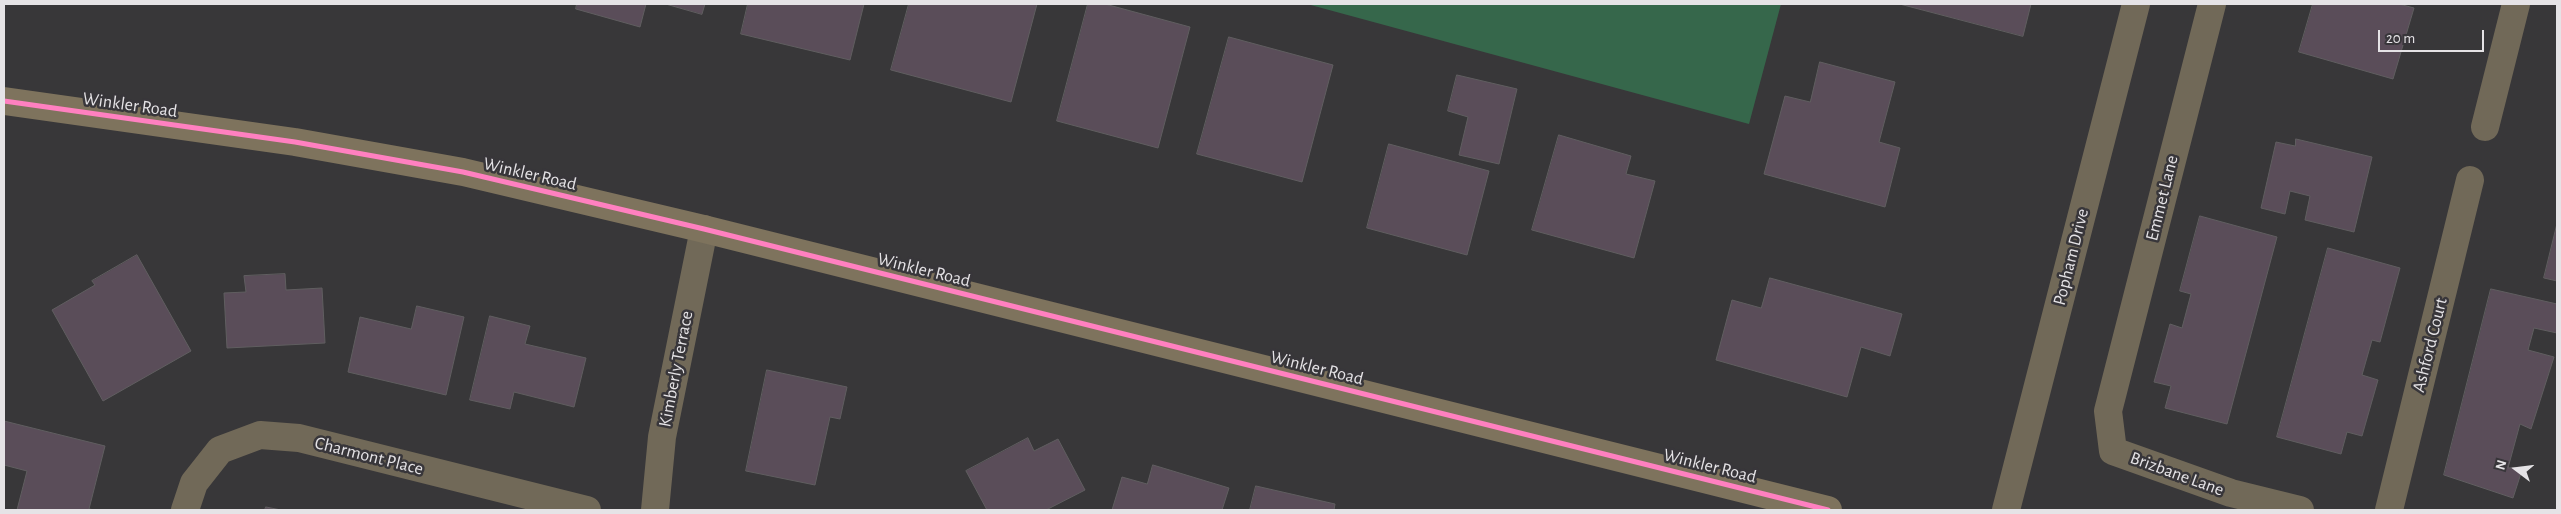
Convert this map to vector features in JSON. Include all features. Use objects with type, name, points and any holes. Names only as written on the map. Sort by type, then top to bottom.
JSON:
[{"type":"street","name":"Popham Drive","points":[[2006,510],[2136,4]]},
{"type":"street","name":"Emmet Lane","points":[[2113,392],[2212,4]]},
{"type":"street","points":[[2485,127],[2516,4]]},
{"type":"street","name":"Winkler Road","points":[[4,101],[296,142],[462,172],[704,229],[1828,510]]},
{"type":"street","name":"Ashford Court","points":[[2389,510],[2470,180]]},
{"type":"street","name":"Kimberly Terrace","points":[[655,510],[662,437],[704,229]]},
{"type":"street","name":"Brizbane Lane","points":[[2113,392],[2108,411],[2113,451],[2232,493],[2300,510]]},
{"type":"street","name":"Charmont Place","points":[[185,510],[194,483],[220,450],[260,435],[299,438],[587,510]]},
{"type":"green space","points":[[1307,4],[1781,4],[1749,124]]},
{"type":"building","points":[[577,4],[646,4],[640,27],[576,9]]},
{"type":"building","points":[[666,4],[705,4],[702,14]]},
{"type":"building","points":[[748,4],[864,4],[850,60],[741,34]]},
{"type":"building","points":[[909,4],[1037,4],[1011,102],[891,70]]},
{"type":"building","points":[[1088,4],[1105,4],[1190,27],[1158,148],[1057,121]]},
{"type":"building","points":[[1900,4],[2031,4],[2023,36]]},
{"type":"building","points":[[2313,4],[2399,4],[2414,8],[2393,79],[2299,52]]},
{"type":"building","points":[[1229,37],[1333,65],[1302,182],[1197,154]]},
{"type":"building","points":[[1820,62],[1895,82],[1879,142],[1900,148],[1885,207],[1764,174],[1785,96],[1810,102]]},
{"type":"building","points":[[1457,75],[1517,89],[1499,164],[1459,155],[1468,117],[1448,111]]},
{"type":"building","points":[[1559,135],[1631,156],[1626,174],[1655,181],[1634,258],[1532,230]]},
{"type":"building","points":[[2296,139],[2372,157],[2354,232],[2305,220],[2310,196],[2290,191],[2285,214],[2261,208],[2276,142],[2295,146]]},
{"type":"building","points":[[1389,144],[1489,171],[1467,255],[1367,228]]},
{"type":"building","points":[[2200,216],[2277,237],[2227,424],[2165,408],[2171,386],[2154,382],[2170,324],[2182,328],[2191,294],[2180,291]]},
{"type":"building","points":[[2557,224],[2557,281],[2544,278]]},
{"type":"building","points":[[2328,248],[2400,268],[2380,342],[2372,340],[2362,375],[2378,380],[2362,436],[2347,432],[2341,454],[2277,437]]},
{"type":"building","points":[[137,255],[191,351],[103,401],[52,310],[95,285],[92,281]]},
{"type":"building","points":[[285,274],[286,290],[322,288],[325,343],[227,348],[224,293],[246,292],[244,276]]},
{"type":"building","points":[[1770,278],[1902,314],[1890,356],[1861,347],[1847,397],[1716,360],[1732,300],[1761,308]]},
{"type":"building","points":[[2491,289],[2557,304],[2557,333],[2534,328],[2528,350],[2554,357],[2531,429],[2520,424],[2508,468],[2523,467],[2513,498],[2444,475]]},
{"type":"building","points":[[417,306],[464,317],[446,395],[348,372],[360,317],[411,329]]},
{"type":"building","points":[[490,316],[530,326],[525,344],[586,358],[574,407],[514,392],[510,409],[470,400]]},
{"type":"building","points":[[767,370],[847,387],[840,419],[830,417],[815,485],[746,471]]},
{"type":"building","points":[[4,421],[105,446],[89,509],[95,510],[17,510],[27,471],[4,465]]},
{"type":"building","points":[[1028,438],[1034,451],[1058,439],[1085,490],[1046,510],[987,510],[966,471]]},
{"type":"building","points":[[1153,465],[1229,488],[1222,510],[1112,510],[1122,477],[1147,484]]},
{"type":"building","points":[[1256,486],[1335,504],[1334,510],[1250,510]]},
{"type":"building","points":[[266,507],[281,510],[265,510]]},
{"type":"cycle path","points":[[4,101],[295,142],[463,172],[704,229],[1828,510]]}]
